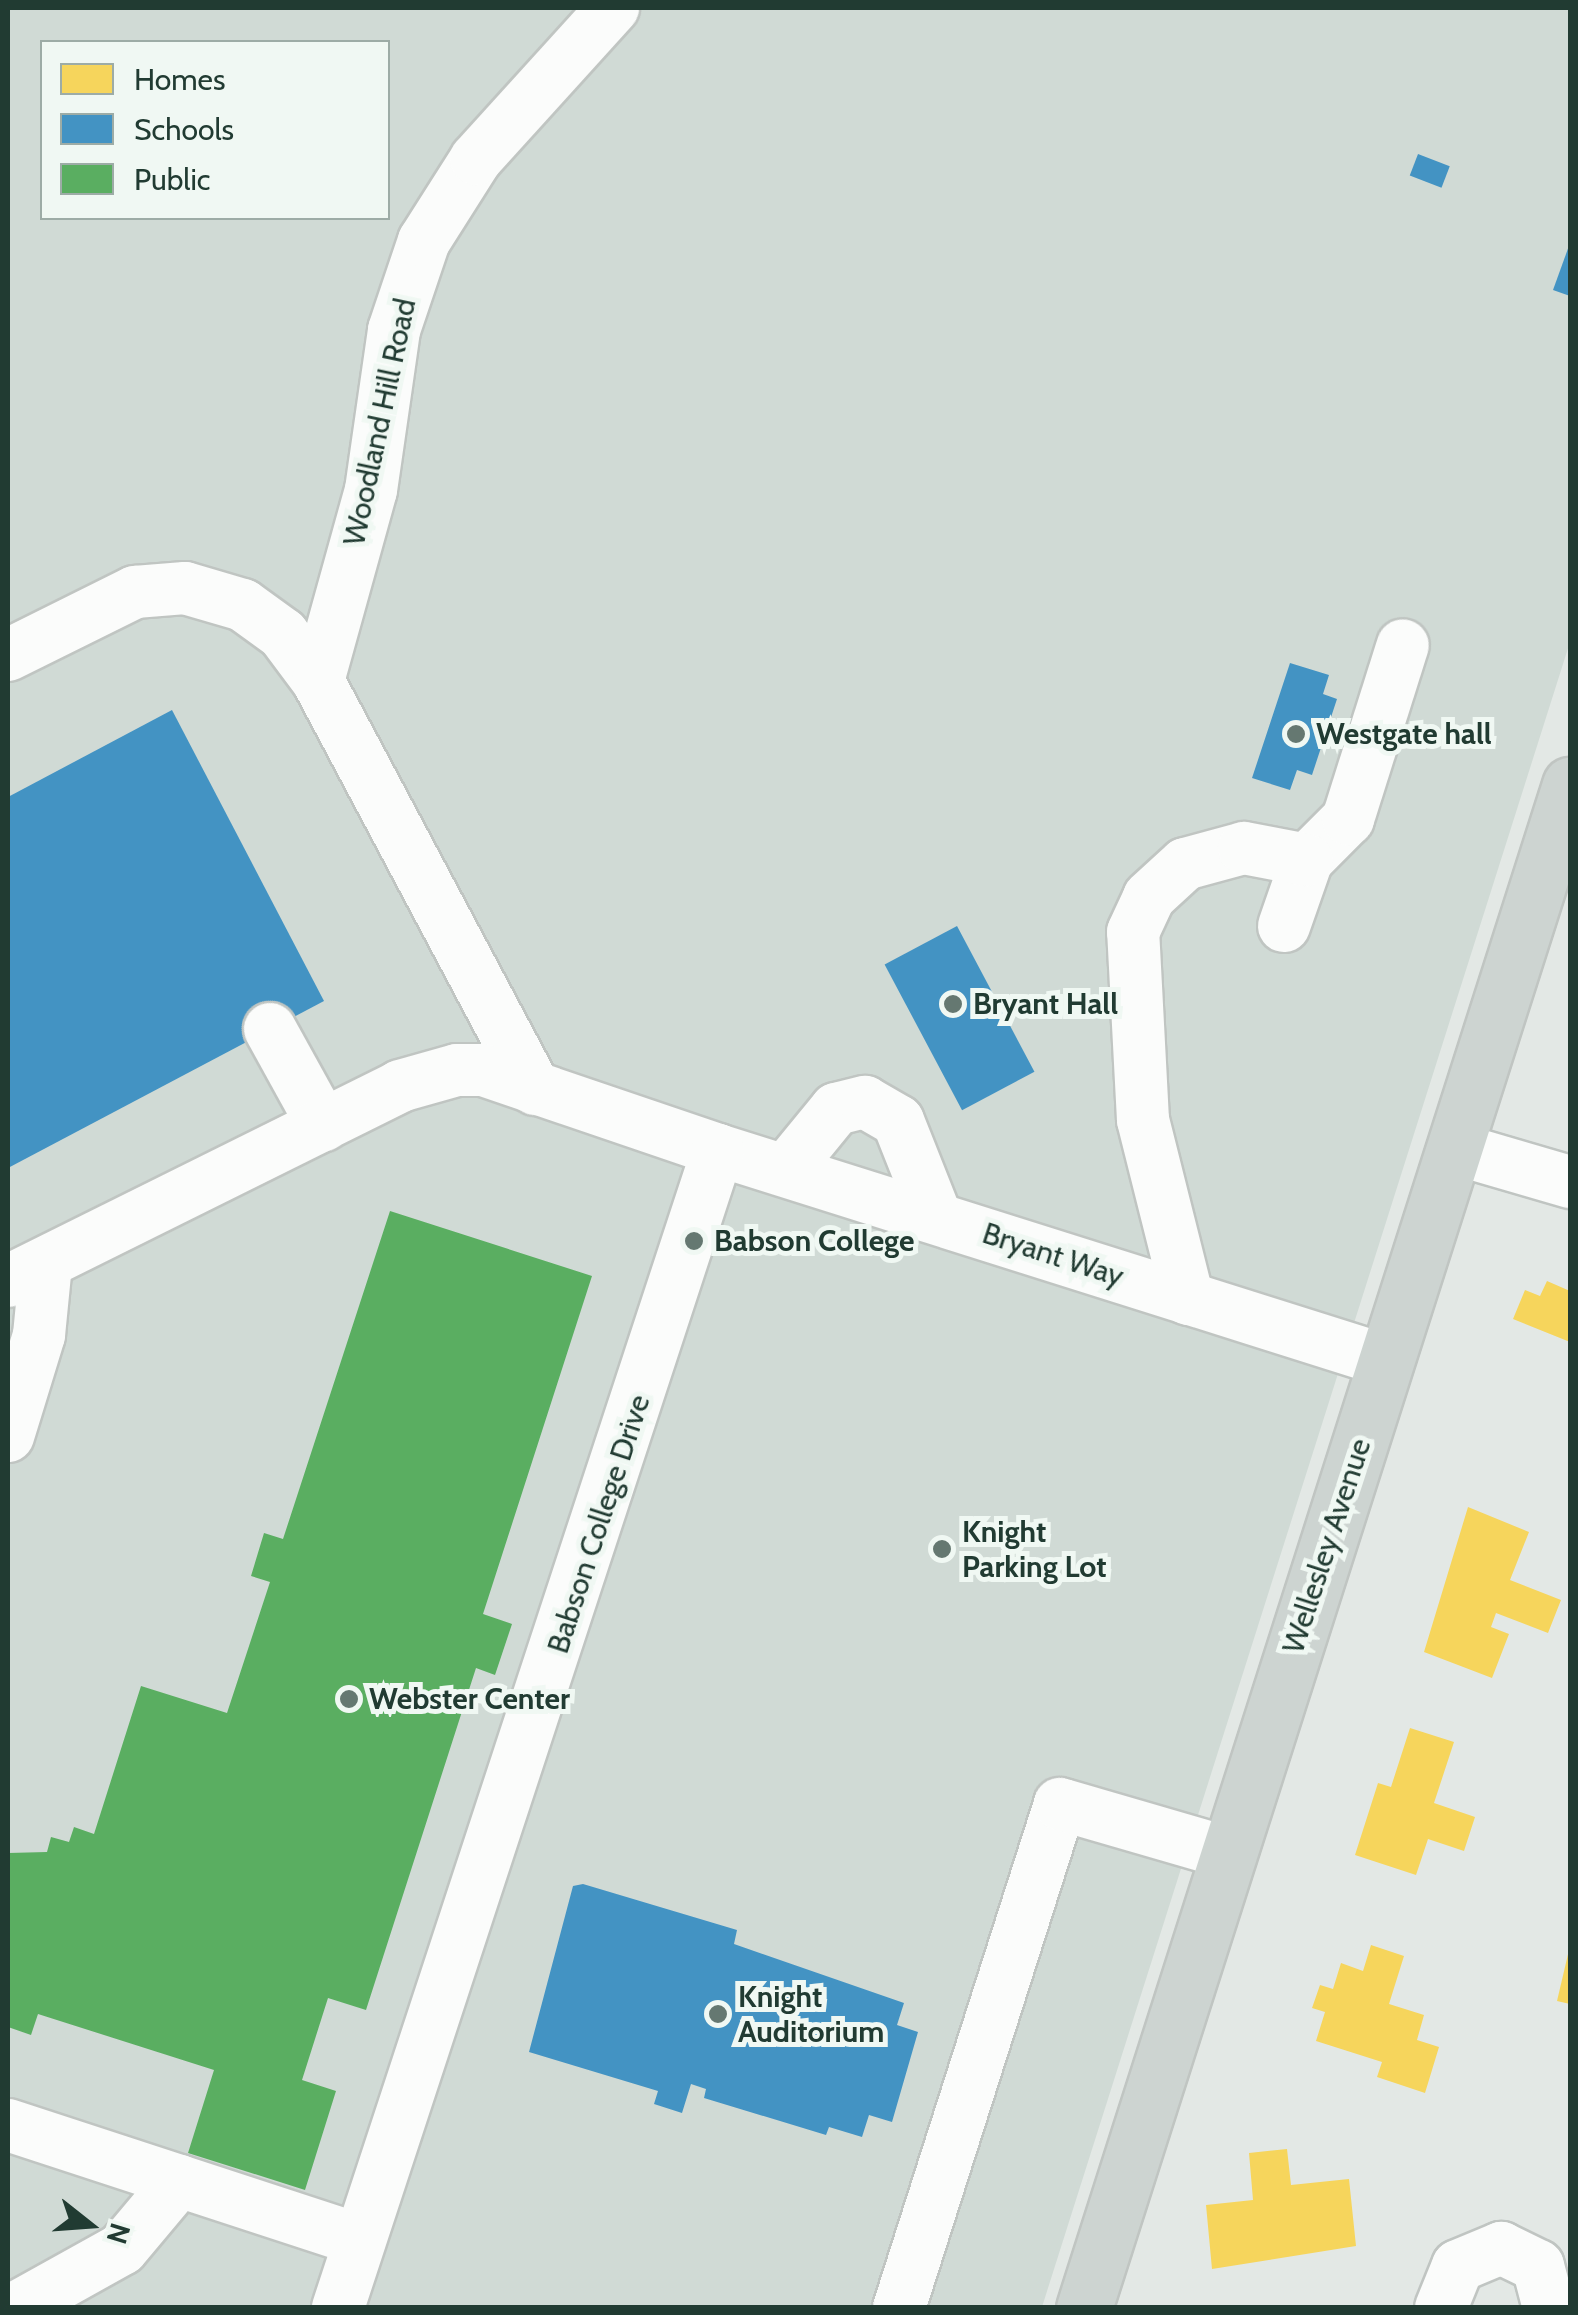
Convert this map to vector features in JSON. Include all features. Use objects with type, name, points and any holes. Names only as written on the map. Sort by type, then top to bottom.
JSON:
[{"type":"main road","name":"Wellesley Avenue","points":[[1084,2308],[1458,1148],[1570,785]]},
{"type":"street","name":"Woodland Hill Road","points":[[318,681],[371,490],[394,330],[424,241],[476,159],[613,8]]},
{"type":"street","points":[[8,655],[134,592],[185,588],[243,605],[282,634],[318,681],[535,1088]]},
{"type":"street","points":[[1284,926],[1307,860],[1348,819],[1403,645]]},
{"type":"street","points":[[1188,1299],[1142,1120],[1133,932],[1149,897],[1185,864],[1244,848],[1307,860]]},
{"type":"street","points":[[270,1029],[323,1125]]},
{"type":"street","points":[[8,1436],[39,1335],[27,1273],[323,1125],[457,1070],[535,1088],[718,1150]]},
{"type":"street","points":[[786,1170],[836,1109],[865,1102],[898,1121],[936,1217]]},
{"type":"street","points":[[1458,1148],[1570,1182]]},
{"type":"street","name":"Bryant Way","points":[[718,1150],[1387,1361]]},
{"type":"street","name":"Babson College Drive","points":[[338,2308],[718,1150]]},
{"type":"street","points":[[899,2308],[1060,1804],[1228,1853]]},
{"type":"street","points":[[8,2125],[360,2240]]},
{"type":"street","points":[[16,2308],[122,2249],[179,2182]]},
{"type":"street","points":[[1441,2308],[1458,2266],[1501,2248],[1538,2266],[1548,2308]]},
{"type":"shaded area","name":"Babson College","points":[[8,8],[1570,8],[1570,642],[1042,2307],[8,2308]]},
{"type":"building: Homes","points":[[1547,1281],[1570,1291],[1570,1342],[1513,1319],[1525,1290],[1540,1296]]},
{"type":"building: Homes","points":[[1468,1507],[1529,1532],[1510,1580],[1561,1600],[1548,1633],[1496,1613],[1491,1627],[1509,1634],[1492,1678],[1424,1652]]},
{"type":"building: Homes","points":[[1410,1728],[1454,1742],[1434,1803],[1475,1817],[1464,1851],[1428,1839],[1416,1875],[1355,1855],[1378,1783],[1391,1787]]},
{"type":"building: Homes","points":[[1371,1945],[1404,1956],[1389,2004],[1424,2015],[1417,2040],[1439,2047],[1425,2093],[1377,2077],[1382,2062],[1316,2041],[1325,2012],[1312,2008],[1320,1985],[1333,1989],[1341,1963],[1363,1971]]},
{"type":"building: Homes","points":[[1570,1950],[1570,2004],[1557,2001]]},
{"type":"building: Homes","points":[[1287,2149],[1291,2185],[1349,2179],[1356,2246],[1212,2269],[1206,2205],[1253,2200],[1249,2153]]},
{"type":"building: Schools","points":[[1418,154],[1450,166],[1441,188],[1410,175]]},
{"type":"building: Schools","points":[[1570,243],[1570,296],[1553,290]]},
{"type":"building: Schools","name":"Westgate hall","points":[[1290,663],[1329,675],[1323,694],[1337,699],[1312,775],[1297,770],[1290,790],[1252,778]]},
{"type":"building: Schools","points":[[172,710],[324,1001],[8,1168],[8,797]]},
{"type":"building: Schools","name":"Bryant Hall","points":[[957,926],[1034,1072],[962,1110],[885,964]]},
{"type":"building: Schools","name":"Knight Auditorium","points":[[583,1884],[737,1930],[734,1944],[904,2003],[897,2025],[918,2032],[892,2122],[869,2115],[862,2137],[829,2127],[826,2135],[704,2098],[706,2089],[691,2084],[682,2113],[654,2104],[658,2091],[529,2052],[573,1886]]},
{"type":"building: Public","name":"Webster Center","points":[[390,1211],[592,1276],[483,1614],[512,1624],[495,1675],[476,1668],[366,2010],[328,1998],[302,2080],[336,2091],[305,2190],[188,2153],[214,2070],[38,2014],[31,2035],[8,2027],[8,1853],[47,1852],[51,1837],[69,1842],[74,1827],[94,1834],[141,1686],[227,1713],[270,1582],[251,1576],[264,1533],[283,1539]]},
{"type":"place","name":"Westgate hall","points":[[1296,734]]},
{"type":"place","name":"Bryant Hall","points":[[953,1004]]},
{"type":"place","name":"Babson College","points":[[694,1241]]},
{"type":"place","name":"Knight Parking Lot","points":[[942,1549]]},
{"type":"place","name":"Webster Center","points":[[349,1699]]},
{"type":"place","name":"Knight Auditorium","points":[[718,2014]]}]
